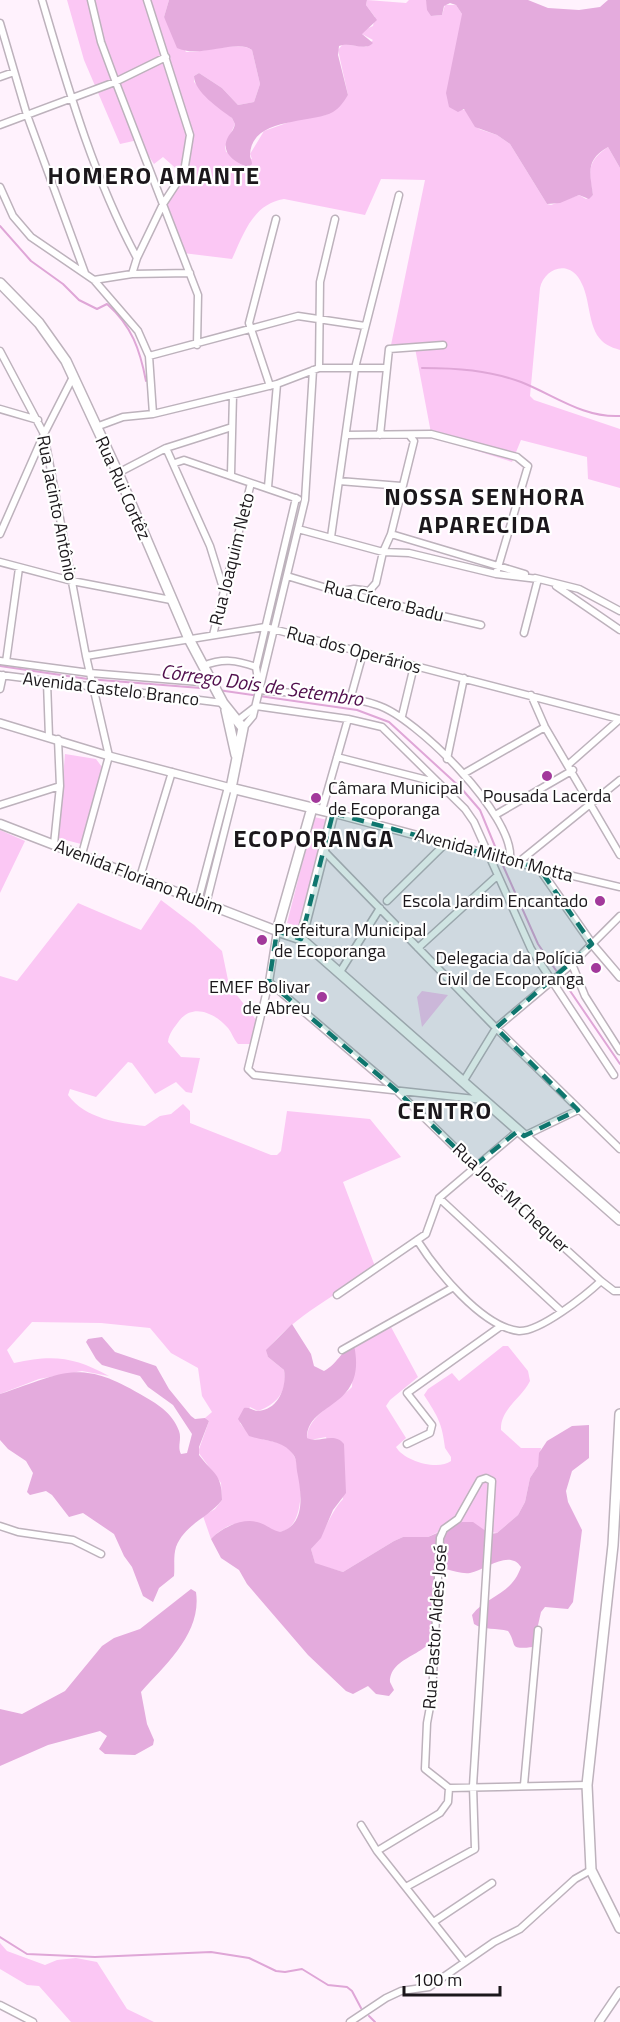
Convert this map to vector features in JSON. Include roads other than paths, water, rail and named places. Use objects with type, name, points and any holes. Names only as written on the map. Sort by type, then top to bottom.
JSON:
[{"type":"main road","name":"Rua Rui Cortêz","points":[[0,283],[39,323],[55,344],[73,377],[118,473],[189,639],[235,727]]},
{"type":"main road","points":[[235,727],[236,759],[231,788],[333,813],[301,939]]},
{"type":"main road","points":[[312,808],[277,931],[301,939],[620,1219]]},
{"type":"main road","name":"Avenida Floriano Rubim","points":[[0,824],[277,931]]},
{"type":"main road","points":[[620,1414],[617,1545],[587,1785],[591,1870],[620,1928]]},
{"type":"street","points":[[42,0],[83,137],[113,211],[136,258]]},
{"type":"street","points":[[91,0],[101,42],[115,82],[198,295],[197,345]]},
{"type":"street","points":[[132,274],[136,258],[163,204],[184,172],[190,135],[147,0]]},
{"type":"street","points":[[0,23],[27,115],[86,273]]},
{"type":"street","points":[[0,125],[115,82],[166,57]]},
{"type":"street","points":[[0,78],[14,72]]},
{"type":"street","points":[[0,187],[14,216],[31,237],[94,280],[138,331],[149,356],[153,414]]},
{"type":"street","points":[[331,537],[355,368],[399,195]]},
{"type":"street","points":[[270,386],[250,329],[276,219]]},
{"type":"street","points":[[235,727],[253,716],[305,500],[320,318],[320,282],[335,219]]},
{"type":"street","points":[[94,280],[132,274],[190,273]]},
{"type":"street","points":[[149,356],[197,345],[298,316],[365,326]]},
{"type":"street","points":[[380,435],[389,349],[443,345]]},
{"type":"street","name":"Rua Jacinto Antônio","points":[[0,351],[44,434],[86,656],[109,756]]},
{"type":"street","points":[[96,427],[123,417],[153,414],[278,384],[316,369],[387,368]]},
{"type":"street","points":[[0,534],[44,434],[73,377]]},
{"type":"street","points":[[268,488],[278,384]]},
{"type":"street","points":[[231,474],[233,395]]},
{"type":"street","points":[[0,409],[38,420]]},
{"type":"street","points":[[118,473],[166,448],[232,427]]},
{"type":"street","points":[[346,435],[431,434],[517,457],[528,466],[496,573]]},
{"type":"street","points":[[340,592],[354,589],[369,591],[376,583],[383,552],[391,534],[401,486],[414,441],[410,436]]},
{"type":"street","points":[[166,448],[175,463],[210,546],[223,589]]},
{"type":"street","points":[[175,463],[184,460],[305,500]]},
{"type":"street","points":[[339,481],[401,486]]},
{"type":"street","name":"Rua Joaquim Neto","points":[[213,635],[251,483]]},
{"type":"street","points":[[259,690],[256,667],[296,498]]},
{"type":"street","points":[[298,529],[383,552],[409,553],[451,564],[538,579]]},
{"type":"street","points":[[391,534],[498,565],[553,584],[579,589],[620,611]]},
{"type":"street","points":[[409,553],[414,540]]},
{"type":"street","points":[[451,564],[453,552]]},
{"type":"street","points":[[0,562],[72,581],[171,600]]},
{"type":"street","points":[[3,662],[19,568]]},
{"type":"street","name":"Rua Cícero Badu","points":[[287,576],[340,592],[481,625]]},
{"type":"street","points":[[524,633],[538,579]]},
{"type":"street","points":[[553,584],[620,630]]},
{"type":"street","name":"Rua dos Operários","points":[[86,656],[265,627],[619,719]]},
{"type":"street","points":[[350,700],[363,653]]},
{"type":"street","points":[[203,666],[218,660],[237,660],[256,667]]},
{"type":"street","name":"Avenida Castelo Branco","points":[[3,662],[91,674],[212,683]]},
{"type":"street","points":[[402,716],[414,666]]},
{"type":"street","points":[[0,689],[1,675]]},
{"type":"street","name":"Avenida Castelo Branco","points":[[1,675],[222,702]]},
{"type":"street","points":[[447,759],[464,678]]},
{"type":"street","points":[[46,682],[49,736]]},
{"type":"street","points":[[259,690],[375,704],[402,716],[463,774],[497,814],[511,851],[510,858]]},
{"type":"street","points":[[531,695],[546,728],[620,853]]},
{"type":"street","points":[[256,706],[348,719],[382,727],[465,809],[531,949],[614,1075]]},
{"type":"street","points":[[322,810],[348,719]]},
{"type":"street","points":[[497,814],[571,767],[619,719]]},
{"type":"street","points":[[0,723],[109,756],[231,788],[219,838],[217,859],[202,903]]},
{"type":"street","points":[[463,774],[546,728]]},
{"type":"street","points":[[54,844],[60,786],[58,739]]},
{"type":"street","points":[[82,854],[109,756]]},
{"type":"street","points":[[337,757],[437,783]]},
{"type":"street","points":[[140,877],[172,772]]},
{"type":"street","points":[[520,861],[592,805],[620,780]]},
{"type":"street","points":[[0,805],[60,786]]},
{"type":"street","name":"Avenida Milton Motta","points":[[333,813],[510,858],[539,868],[620,887]]},
{"type":"street","points":[[202,903],[210,857],[219,838]]},
{"type":"street","points":[[387,900],[446,843]]},
{"type":"street","points":[[324,851],[496,1028],[620,1149]]},
{"type":"street","points":[[210,857],[217,859]]},
{"type":"street","points":[[539,868],[592,944],[620,977]]},
{"type":"street","points":[[418,948],[497,876]]},
{"type":"street","points":[[340,972],[380,908]]},
{"type":"street","points":[[463,1082],[496,1028],[572,964],[620,916]]},
{"type":"street","points":[[277,931],[269,982],[248,1069],[254,1075],[485,1100]]},
{"type":"street","points":[[572,964],[585,996],[620,1051]]},
{"type":"street","name":"Rua José M Chequer","points":[[269,982],[397,1091],[474,1166],[601,1281],[614,1291],[620,1291]]},
{"type":"street","points":[[338,1295],[417,1240],[429,1228],[439,1198],[474,1166],[521,1133],[579,1110]]},
{"type":"street","points":[[439,1198],[561,1311]]},
{"type":"street","points":[[417,1240],[452,1288],[501,1326],[520,1331],[533,1328],[576,1305],[601,1281]]},
{"type":"street","points":[[342,1350],[452,1288]]},
{"type":"street","points":[[407,1444],[430,1433],[432,1425],[407,1393],[501,1326]]},
{"type":"street","name":"Rua Pastor Aides José","points":[[449,1788],[425,1769],[427,1723],[432,1696],[440,1538],[444,1529],[458,1519],[480,1480],[486,1478],[492,1481],[473,1786]]},
{"type":"street","points":[[0,1526],[18,1532],[73,1540],[101,1554]]},
{"type":"street","points":[[524,1785],[538,1630]]},
{"type":"street","points":[[377,1851],[440,1813],[448,1802],[449,1788],[587,1785]]},
{"type":"street","points":[[406,1887],[475,1850],[473,1786]]},
{"type":"street","points":[[361,1826],[377,1851],[435,1921],[464,1961]]},
{"type":"street","points":[[350,2022],[386,1998],[401,1991],[429,1987],[464,1961],[533,1920],[575,1879],[591,1870]]},
{"type":"street","points":[[435,1921],[492,1883]]},
{"type":"street","points":[[599,2022],[620,1991]]},
{"type":"street","points":[[0,2005],[33,2022]]},
{"type":"waterway","points":[[0,226],[31,261],[63,284],[79,300],[97,309],[107,304],[116,312],[134,339],[146,381]]},
{"type":"waterway","points":[[422,368],[460,369],[497,375],[521,382],[581,410],[606,416],[620,416]]},
{"type":"waterway","name":"Córrego Dois de Setembro","points":[[0,666],[88,679],[213,689]]},
{"type":"waterway","name":"Córrego Dois de Setembro","points":[[218,690],[357,710],[389,722],[461,788],[480,810],[499,856]]},
{"type":"waterway","name":"Córrego Dois de Setembro","points":[[501,861],[538,944],[620,1064]]},
{"type":"waterway","points":[[0,1937],[27,1954],[95,1957],[211,1952],[249,1958],[276,1971],[302,1969],[328,1985],[347,1987],[352,1991],[361,2008]]},
{"type":"waterway","points":[[369,2016],[375,2022]]},
{"type":"place","name":"Pousada Lacerda","points":[[547,776]]},
{"type":"place","name":"Câmara Municipal de Ecoporanga","points":[[316,798]]},
{"type":"place","name":"Escola Jardim Encantado","points":[[600,901]]},
{"type":"place","name":"Prefeitura Municipal de Ecoporanga","points":[[262,940]]},
{"type":"place","name":"Delegacia da Polícia Civil de Ecoporanga","points":[[596,968]]},
{"type":"place","name":"EMEF Bolivar de Abreu","points":[[322,997]]},
{"type":"district","name":"HOMERO AMANTE","points":[[154,176]]},
{"type":"district","name":"NOSSA SENHORA APARECIDA","points":[[485,511]]},
{"type":"district","name":"ECOPORANGA","points":[[314,839]]},
{"type":"district","name":"CENTRO","points":[[445,1111]]}]
